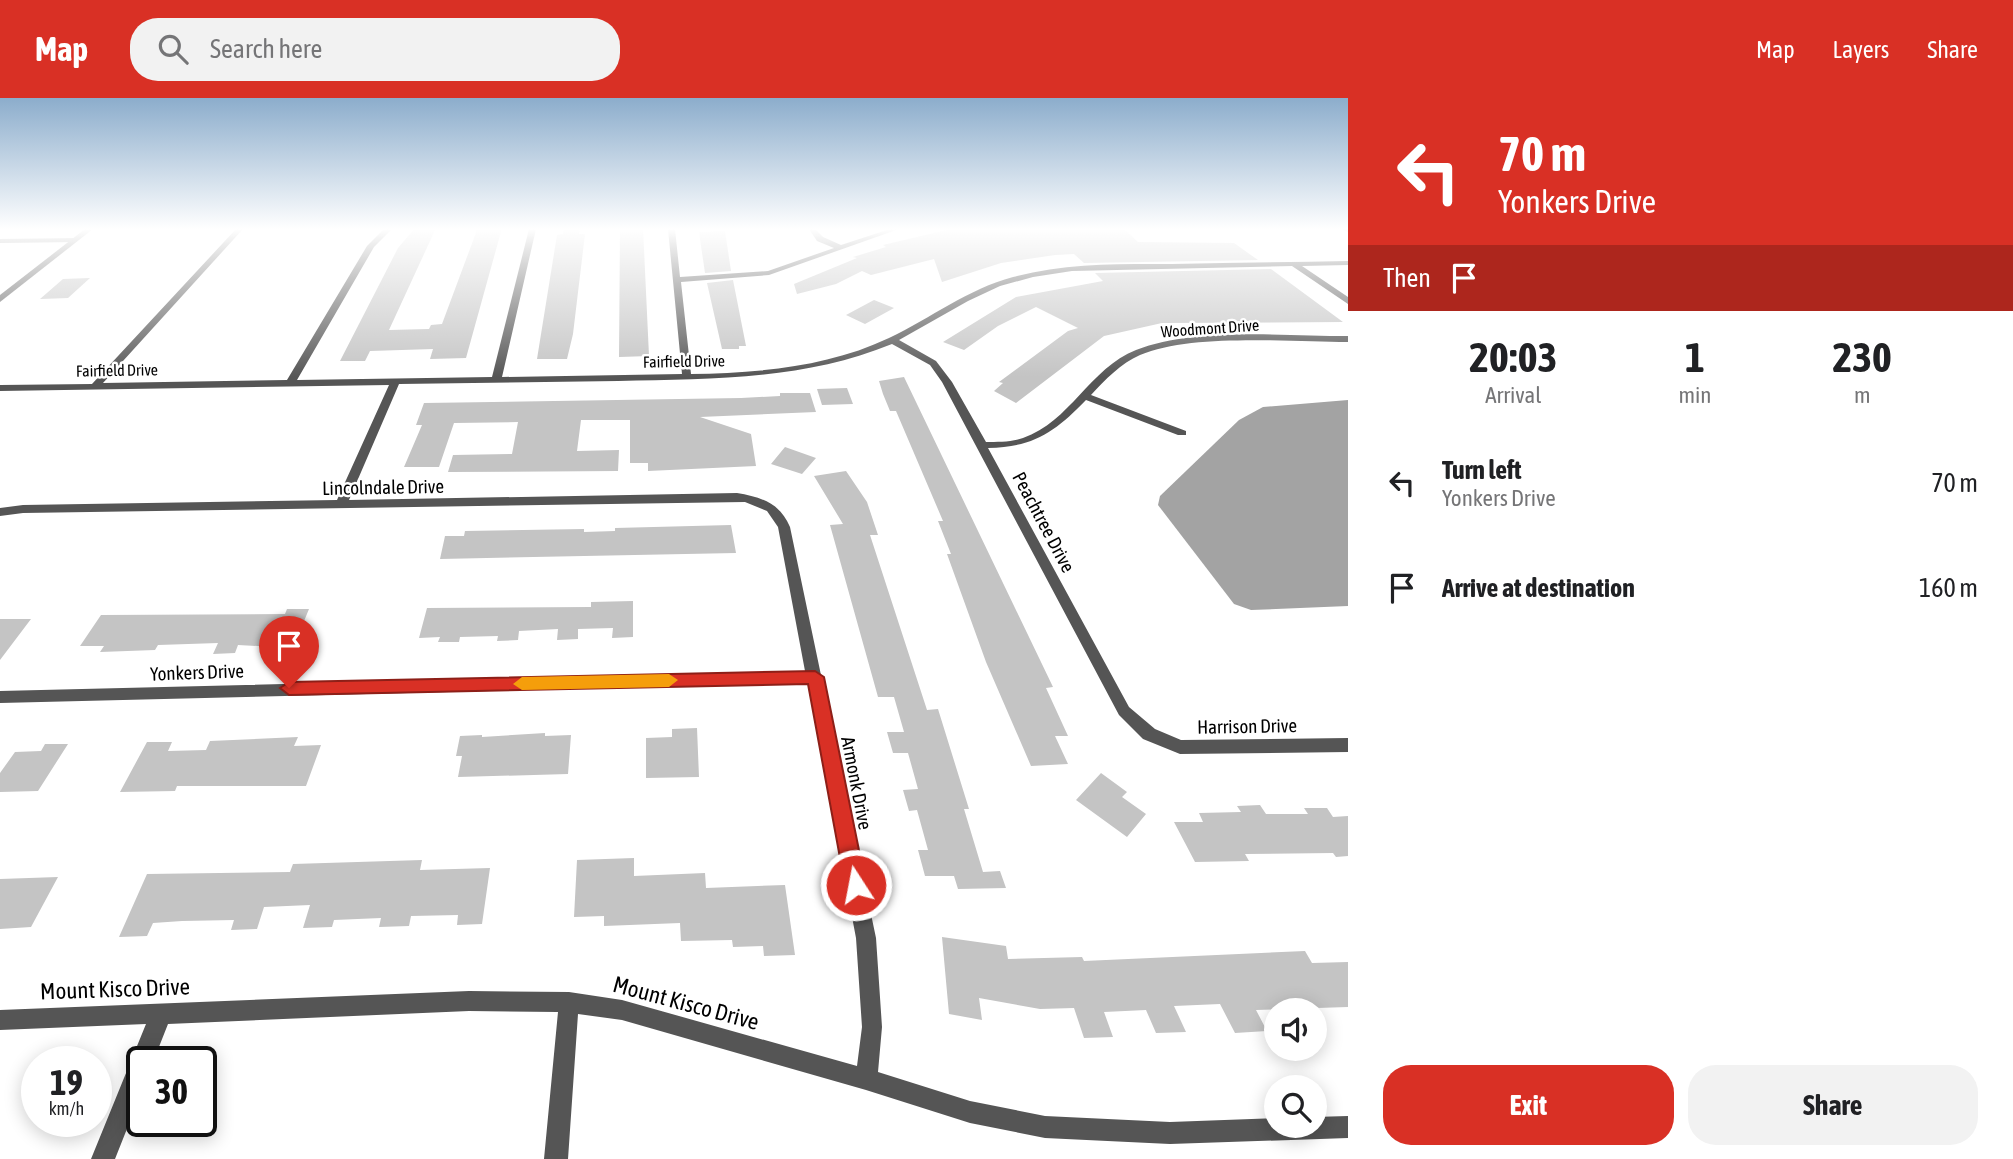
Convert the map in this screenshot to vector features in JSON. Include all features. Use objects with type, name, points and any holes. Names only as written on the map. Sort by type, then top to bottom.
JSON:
[{"type":"street","points":[[0,299],[26,279]]},
{"type":"street","points":[[94,387],[194,279]]},
{"type":"street","points":[[290,383],[352,279]]},
{"type":"street","points":[[496,380],[520,279]]},
{"type":"street","points":[[687,377],[677,280],[700,279]]},
{"type":"street","name":"Fairfield Drive","points":[[0,388],[736,376],[810,366],[853,355],[892,340],[967,296],[1021,279]]},
{"type":"street","points":[[1315,279],[1348,301]]},
{"type":"street","name":"Woodmont Drive","points":[[981,445],[1029,440],[1113,369],[1135,354],[1158,346],[1186,342],[1348,339]]},
{"type":"street","name":"Peachtree Drive","points":[[892,340],[933,363],[981,445],[1124,711],[1149,734]]},
{"type":"street","points":[[341,505],[395,382]]},
{"type":"street","points":[[1084,396],[1182,433]]},
{"type":"street","name":"Lincolndale Drive","points":[[0,512],[23,509],[737,497],[767,504]]},
{"type":"street","name":"Armonk Drive","points":[[767,504],[776,512],[784,527],[866,938],[872,1027],[866,1079]]},
{"type":"street","name":"Yonkers Drive","points":[[0,697],[815,677]]},
{"type":"street","name":"Harrison Drive","points":[[1149,734],[1165,743],[1197,749],[1348,745]]},
{"type":"street","name":"Mount Kisco Drive","points":[[0,1020],[469,1001],[569,1002],[622,1010],[866,1079],[970,1112],[1045,1127],[1170,1133],[1348,1127]]},
{"type":"street","points":[[556,1159],[569,1002]]},
{"type":"street","points":[[149,1046],[161,1014]]},
{"type":"street","points":[[103,1159],[126,1102]]},
{"type":"shaded area","points":[[1348,400],[1348,606],[1251,610],[1234,604],[1158,505],[1160,496],[1239,420],[1263,407]]},
{"type":"building","points":[[63,279],[89,279],[68,298],[40,299]]},
{"type":"building","points":[[382,279],[413,279],[389,330],[429,329],[431,325],[442,324],[459,279],[488,279],[466,358],[430,359],[433,349],[370,351],[365,361],[340,361]]},
{"type":"building","points":[[550,279],[580,279],[567,359],[537,359]]},
{"type":"building","points":[[620,279],[645,279],[649,356],[619,357]]},
{"type":"building","points":[[807,279],[847,279],[797,294],[794,284]]},
{"type":"building","points":[[1101,279],[1284,279],[1343,322],[1162,323],[1104,336],[1016,403],[994,391],[1003,383],[999,382],[1068,331],[1078,328],[1036,307],[998,326],[964,350],[943,342],[1016,297],[1103,281]]},
{"type":"building","points":[[733,280],[746,346],[739,346],[739,349],[722,349],[707,283]]},
{"type":"building","points":[[874,300],[894,308],[865,324],[846,315]]},
{"type":"building","points":[[904,377],[1053,687],[1046,688],[1068,736],[1055,736],[1068,764],[1031,766],[986,662],[947,554],[951,554],[938,521],[943,521],[896,411],[890,411],[879,381]]},
{"type":"building","points":[[847,388],[853,404],[822,405],[817,389]]},
{"type":"building","points":[[780,393],[810,393],[816,412],[700,417],[751,434],[756,466],[648,471],[648,463],[630,463],[630,420],[581,420],[577,451],[619,450],[618,471],[448,472],[453,455],[512,454],[518,422],[454,423],[439,467],[404,467],[422,425],[416,425],[424,403],[741,398],[780,396]]},
{"type":"building","points":[[785,447],[816,458],[802,474],[771,464]]},
{"type":"building","points":[[846,471],[867,502],[878,535],[870,535],[927,710],[938,709],[969,809],[964,809],[983,872],[1000,871],[1006,888],[958,889],[954,876],[925,876],[918,850],[928,850],[917,810],[909,811],[903,790],[918,789],[908,753],[893,753],[887,732],[904,732],[894,697],[878,697],[830,525],[843,524],[814,476]]},
{"type":"building","points":[[731,525],[736,553],[440,559],[445,536],[464,536],[465,531],[584,529],[584,532],[615,531],[615,528]]},
{"type":"building","points":[[633,601],[633,637],[612,638],[613,628],[578,629],[578,639],[557,640],[558,629],[519,631],[518,640],[497,641],[498,636],[460,637],[459,642],[438,642],[440,637],[419,638],[427,608],[591,607],[591,602]]},
{"type":"building","points":[[287,609],[309,609],[293,648],[238,645],[235,653],[213,654],[218,643],[158,645],[155,650],[100,652],[104,646],[80,646],[101,615],[285,614]]},
{"type":"building","points":[[0,619],[31,619],[0,660]]},
{"type":"building","points":[[697,728],[699,777],[646,778],[646,738],[672,737],[672,729]]},
{"type":"building","points":[[545,733],[545,736],[571,735],[568,774],[458,777],[462,756],[456,756],[460,736]]},
{"type":"building","points":[[298,737],[294,746],[321,745],[306,786],[177,786],[175,791],[120,792],[147,742],[172,742],[168,751],[206,750],[210,741]]},
{"type":"building","points":[[45,744],[68,744],[38,791],[0,792],[0,773],[15,752],[41,751]]},
{"type":"building","points":[[1101,773],[1127,792],[1122,797],[1146,814],[1127,837],[1076,800]]},
{"type":"building","points":[[1260,805],[1266,814],[1308,814],[1304,808],[1327,808],[1333,817],[1348,816],[1348,856],[1336,857],[1333,853],[1245,854],[1249,861],[1195,862],[1174,822],[1203,822],[1199,813],[1241,812],[1237,806]]},
{"type":"building","points":[[634,858],[634,876],[705,873],[706,888],[785,885],[795,955],[764,956],[763,946],[733,947],[732,940],[681,941],[680,923],[604,926],[604,916],[574,917],[577,860]]},
{"type":"building","points":[[422,860],[420,870],[490,868],[482,924],[457,925],[458,915],[411,916],[409,926],[379,927],[381,918],[334,920],[332,927],[303,928],[310,905],[264,907],[257,929],[231,930],[234,920],[182,921],[153,923],[147,936],[119,937],[147,874],[290,872],[293,864]]},
{"type":"building","points":[[58,877],[31,927],[0,929],[0,879]]},
{"type":"building","points":[[942,937],[1006,946],[1008,959],[1082,957],[1084,961],[1305,951],[1312,963],[1348,962],[1348,1007],[1327,1008],[1327,998],[1264,998],[1264,1010],[1256,1010],[1264,1031],[1235,1033],[1220,1004],[1174,1006],[1186,1032],[1156,1033],[1146,1010],[1104,1012],[1113,1037],[1084,1038],[1074,1008],[1040,1009],[979,998],[982,1020],[949,1014]]},
{"type":"slow traffic","points":[[522,684],[669,680]]},
{"type":"route","points":[[289,688],[815,677],[856,885]]}]
